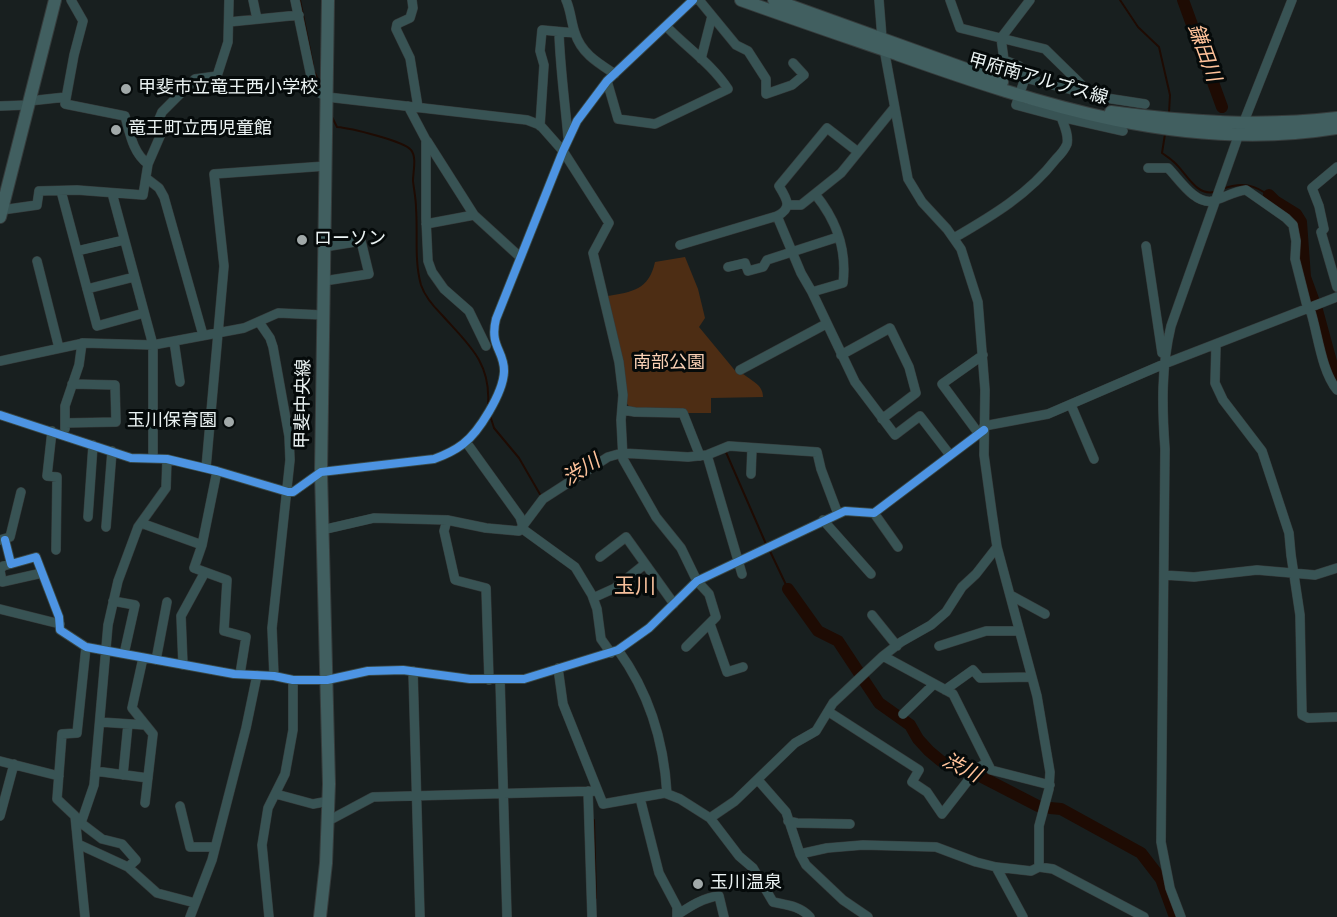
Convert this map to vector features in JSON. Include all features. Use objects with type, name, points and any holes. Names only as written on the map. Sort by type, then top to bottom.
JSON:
[{"type":"main road","points":[[1,214],[4,186],[29,103],[55,0]]},
{"type":"main road","name":"甲斐中央線","points":[[320,917],[329,801],[321,472],[328,0]]},
{"type":"main road","name":"甲府南アルプス線","points":[[741,0],[1022,87],[1082,114],[1192,133],[1337,118]]},
{"type":"main road","name":"甲府南アルプス線","points":[[774,0],[883,44]]},
{"type":"main road","name":"甲府南アルプス線","points":[[1241,129],[1302,132],[1337,128]]},
{"type":"street","points":[[71,0],[83,21],[65,104],[125,116],[135,150],[139,158],[148,164]]},
{"type":"street","points":[[1,214],[37,205],[39,191],[143,195],[148,164],[161,134],[159,119],[162,112],[195,79],[217,76],[228,42],[229,0]]},
{"type":"street","points":[[253,0],[257,19]]},
{"type":"street","points":[[295,0],[313,86],[318,92],[327,97],[527,120],[540,126],[563,151],[609,223],[593,253],[619,362],[624,395],[621,453],[656,517],[681,548],[697,581],[709,594],[716,617],[686,647]]},
{"type":"street","points":[[412,0],[410,18],[396,24],[396,29],[410,58],[413,106],[426,140],[474,215],[520,257]]},
{"type":"street","points":[[566,0],[575,33],[589,56],[615,74]]},
{"type":"street","points":[[0,415],[131,458],[167,459],[288,492],[293,492],[321,472],[434,459],[451,453],[466,442],[493,406],[501,388],[503,363],[494,341],[493,329],[520,257],[577,121],[607,81],[693,0]]},
{"type":"street","points":[[699,0],[736,45],[748,51],[766,79],[766,94],[792,85],[804,75],[793,63]]},
{"type":"street","points":[[879,0],[883,44],[908,179],[922,202],[954,238],[968,267],[978,302],[985,390],[982,430],[997,547],[1038,696],[1049,762],[1050,785],[1039,826],[1039,867]]},
{"type":"street","points":[[1030,0],[1001,38],[1004,60],[1027,72],[1016,105],[1123,131]]},
{"type":"street","points":[[1181,917],[1170,888],[1161,842],[1164,364],[1171,326],[1216,198],[1292,0]]},
{"type":"street","points":[[954,2],[960,27],[1045,49],[1093,96]]},
{"type":"street","points":[[229,22],[299,15]]},
{"type":"street","points":[[701,59],[712,16]]},
{"type":"street","points":[[607,81],[618,120],[655,124],[728,89],[717,73],[683,45],[666,26]]},
{"type":"street","points":[[540,126],[544,65],[540,51],[542,30],[575,33]]},
{"type":"street","points":[[559,32],[568,139]]},
{"type":"street","points":[[1022,87],[1145,104]]},
{"type":"street","points":[[0,106],[66,97]]},
{"type":"street","points":[[788,206],[801,205],[841,173],[894,108]]},
{"type":"street","points":[[954,238],[996,214],[1045,174],[1067,143],[1061,117]]},
{"type":"street","points":[[680,245],[785,212],[788,206],[787,199],[779,186],[827,128],[858,152]]},
{"type":"street","points":[[426,140],[428,261],[432,272],[444,289],[469,311],[486,346]]},
{"type":"street","points":[[206,468],[224,266],[214,174],[326,166]]},
{"type":"street","points":[[1337,167],[1312,188],[1319,206],[1324,229],[1321,232],[1337,287]]},
{"type":"street","points":[[1148,168],[1168,168],[1198,198],[1205,201],[1246,190],[1293,225],[1296,241],[1294,259],[1325,368],[1330,381],[1337,390]]},
{"type":"street","points":[[146,178],[159,188],[164,197],[203,335]]},
{"type":"street","points":[[61,191],[97,326],[144,314]]},
{"type":"street","points":[[112,193],[153,345],[153,458]]},
{"type":"street","points":[[812,292],[843,283],[845,262],[826,207],[815,194]]},
{"type":"street","points":[[426,224],[474,215]]},
{"type":"street","points":[[777,216],[801,273],[855,382],[895,435],[920,416],[950,455]]},
{"type":"street","points":[[728,267],[745,263],[748,271],[763,267],[767,260],[838,237]]},
{"type":"street","points":[[77,251],[124,240]]},
{"type":"street","points":[[324,247],[361,241],[369,274],[324,281]]},
{"type":"street","points":[[1146,246],[1164,364]]},
{"type":"street","points":[[37,261],[59,348]]},
{"type":"street","points":[[87,289],[134,277]]},
{"type":"street","points":[[42,573],[2,582],[0,570],[3,566],[36,557],[59,616],[60,630],[86,647],[183,665],[293,680],[327,680],[368,671],[413,671],[489,680],[524,679],[614,651],[649,628],[697,581],[824,520],[845,511],[874,513],[982,430],[1033,418],[1071,405],[1096,392],[1164,364],[1337,297]]},
{"type":"street","points":[[0,361],[82,344],[153,345],[244,328],[278,313],[323,315]]},
{"type":"street","points":[[259,322],[273,347],[289,436],[288,492],[272,628],[274,676]]},
{"type":"street","points":[[740,370],[826,324]]},
{"type":"street","points":[[841,355],[890,328],[909,367],[916,393],[882,419]]},
{"type":"street","points":[[174,341],[180,382]]},
{"type":"street","points":[[65,435],[65,405],[79,365],[82,344]]},
{"type":"street","points":[[1216,345],[1215,383],[1223,400],[1254,440],[1267,464],[1289,533],[1300,615],[1302,715],[1308,718],[1337,717]]},
{"type":"street","points":[[982,430],[942,384],[983,356]]},
{"type":"street","points":[[65,423],[116,422],[115,385],[72,384]]},
{"type":"street","points":[[1071,405],[1094,459]]},
{"type":"street","points":[[623,410],[682,413],[703,456],[742,574]]},
{"type":"street","points":[[52,431],[47,476],[57,477],[56,550]]},
{"type":"street","points":[[466,442],[520,517],[529,534],[575,567],[593,598],[597,609],[601,639],[614,651],[640,685],[650,705],[664,757],[667,794]]},
{"type":"street","points":[[88,517],[93,445]]},
{"type":"street","points":[[322,530],[374,518],[447,520],[486,528],[519,531],[543,499],[608,457],[621,453],[703,456],[729,446],[817,452],[838,514]]},
{"type":"street","points":[[751,474],[752,448]]},
{"type":"street","points":[[106,527],[112,451]]},
{"type":"street","points":[[85,917],[78,844],[79,823],[94,785],[108,625],[118,581],[141,523],[166,488],[167,459]]},
{"type":"street","points":[[217,471],[202,545],[194,568],[227,580],[224,631],[246,637],[240,674]]},
{"type":"street","points":[[11,564],[3,540],[10,537],[21,492]]},
{"type":"street","points":[[874,513],[898,547]]},
{"type":"street","points":[[447,520],[444,531],[454,580],[486,588],[489,680]]},
{"type":"street","points":[[824,520],[871,574]]},
{"type":"street","points":[[141,523],[202,545]]},
{"type":"street","points":[[600,557],[626,537],[674,604]]},
{"type":"street","points":[[710,818],[735,801],[795,743],[816,731],[833,703],[883,656],[931,625],[946,612],[962,587],[976,574],[997,547]]},
{"type":"street","points":[[593,598],[615,588],[645,564]]},
{"type":"street","points":[[1164,575],[1194,577],[1257,570],[1316,575],[1337,568]]},
{"type":"street","points":[[183,665],[181,618],[205,572]]},
{"type":"street","points":[[1012,596],[1045,614]]},
{"type":"street","points":[[113,601],[135,605],[124,654]]},
{"type":"street","points":[[156,660],[167,602]]},
{"type":"street","points":[[0,609],[60,624]]},
{"type":"street","points":[[872,615],[897,646]]},
{"type":"street","points":[[164,616],[181,618]]},
{"type":"street","points":[[710,624],[728,672],[743,667]]},
{"type":"street","points":[[939,646],[986,632],[1019,631]]},
{"type":"street","points":[[86,647],[77,733],[62,734],[57,799],[79,823],[102,839],[122,844],[136,860],[128,867]]},
{"type":"street","points":[[883,656],[952,694],[991,770],[1050,785]]},
{"type":"street","points":[[143,658],[132,708],[153,734],[145,803]]},
{"type":"street","points":[[558,668],[563,704],[592,791],[592,917]]},
{"type":"street","points":[[945,690],[973,670],[980,678],[1032,677]]},
{"type":"street","points":[[413,671],[420,917]]},
{"type":"street","points":[[190,917],[215,847],[246,728],[257,675]]},
{"type":"street","points":[[500,679],[507,917]]},
{"type":"street","points":[[269,917],[262,845],[268,808],[285,774],[293,730],[293,680]]},
{"type":"street","points":[[903,714],[934,684]]},
{"type":"street","points":[[829,712],[919,770],[912,782],[927,792],[942,814],[974,773],[986,763]]},
{"type":"street","points":[[100,722],[145,725]]},
{"type":"street","points":[[123,775],[128,724]]},
{"type":"street","points":[[0,761],[59,776]]},
{"type":"street","points":[[0,816],[14,764]]},
{"type":"street","points":[[95,771],[148,778]]},
{"type":"street","points":[[758,780],[782,805],[806,865],[829,888],[868,917]]},
{"type":"street","points":[[328,820],[373,797],[592,791]]},
{"type":"street","points":[[592,791],[603,804],[667,794],[680,799],[710,818],[739,856],[753,868],[773,902],[797,907],[804,910],[810,917]]},
{"type":"street","points":[[276,794],[313,804],[329,801]]},
{"type":"street","points":[[640,798],[659,873],[677,907],[677,916]]},
{"type":"street","points":[[180,806],[190,847],[215,847]]},
{"type":"street","points":[[788,820],[797,823],[850,824]]},
{"type":"street","points":[[78,844],[128,867],[157,893],[195,903]]},
{"type":"street","points":[[800,854],[827,848],[862,845],[936,847],[996,867],[1031,871],[1039,867],[1053,870],[1144,917]]},
{"type":"street","points":[[996,867],[1023,917]]},
{"type":"street","points":[[677,916],[690,906],[713,896],[719,896],[724,917]]},
{"type":"green space","name":"南部公園","points":[[685,257],[698,289],[705,318],[699,327],[737,373],[742,373],[759,386],[763,397],[711,398],[711,413],[630,408],[626,402],[608,296],[632,291],[644,284],[655,262]]},
{"type":"waterway","name":"渋川","points":[[300,0],[313,65]]},
{"type":"waterway","points":[[1120,0],[1138,27],[1159,47],[1170,95],[1169,113]]},
{"type":"waterway","name":"鎌田川","points":[[1183,0],[1222,107]]},
{"type":"waterway","name":"渋川","points":[[315,73],[321,87]]},
{"type":"waterway","name":"渋川","points":[[331,115],[337,127],[388,139],[406,146],[413,153],[417,257],[421,285],[432,305],[461,335],[482,365],[486,376],[488,404]]},
{"type":"waterway","points":[[1165,134],[1162,153],[1202,191],[1214,192]]},
{"type":"waterway","points":[[1222,189],[1240,185],[1255,187],[1284,206]]},
{"type":"waterway","name":"鎌田川","points":[[1269,195],[1296,214],[1301,222],[1305,277],[1317,310],[1333,369],[1337,375]]},
{"type":"waterway","name":"渋川","points":[[490,415],[494,428],[519,458],[541,496]]},
{"type":"waterway","name":"渋川","points":[[725,450],[766,544]]},
{"type":"waterway","name":"渋川","points":[[769,549],[788,589]]},
{"type":"waterway","name":"渋川","points":[[788,589],[818,631],[838,641],[879,703],[910,725],[918,739],[929,751],[941,761],[976,774],[1038,806]]},
{"type":"waterway","name":"渋川","points":[[1050,808],[1061,809],[1141,853],[1161,879],[1175,917]]},
{"type":"waterway","points":[[594,820],[596,898]]},
{"type":"cycle path","points":[[0,415],[131,458],[167,459],[288,492],[293,492],[321,472],[434,459],[456,449],[476,431],[495,401],[503,381],[504,365],[494,336],[496,319],[577,121],[607,81],[693,0]]},
{"type":"cycle path","points":[[5,540],[11,564],[36,557],[59,617],[60,630],[86,647],[234,674],[274,676],[293,680],[327,680],[368,671],[403,670],[470,679],[524,679],[618,650],[649,628],[697,581],[845,511],[874,513],[984,430]]},
{"type":"place","name":"甲斐市立竜王西小学校","points":[[126,89]]},
{"type":"place","name":"竜王町立西児童館","points":[[116,130]]},
{"type":"place","name":"ローソン","points":[[302,240]]},
{"type":"place","name":"玉川保育園","points":[[229,422]]},
{"type":"place","name":"玉川温泉","points":[[698,884]]},
{"type":"district","name":"玉川","points":[[635,588]]}]
